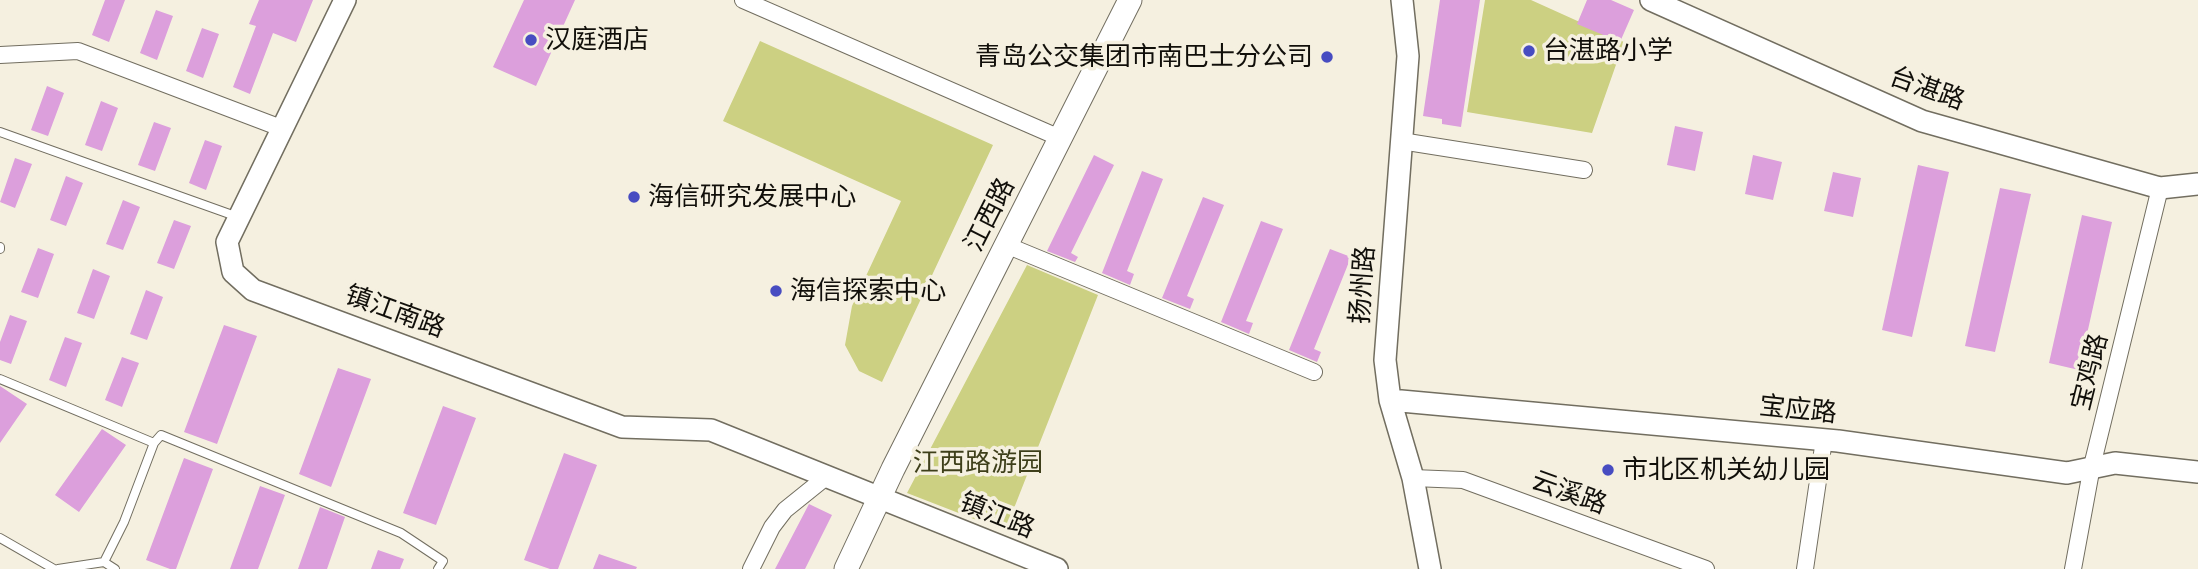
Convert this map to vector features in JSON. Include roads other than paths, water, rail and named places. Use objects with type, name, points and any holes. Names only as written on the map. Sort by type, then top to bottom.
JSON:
[{"type":"main road","name":"江西路","points":[[846,569],[1130,0]]},
{"type":"street","name":"镇江南路","points":[[345,0],[227,242],[233,272],[253,290],[622,427],[711,430],[879,499]]},
{"type":"street","points":[[743,0],[1060,138]]},
{"type":"street","name":"扬州路","points":[[1402,0],[1408,56],[1385,360],[1390,400],[1413,478],[1430,569]]},
{"type":"street","name":"台湛路","points":[[1651,0],[1922,121],[2160,188],[2198,184]]},
{"type":"street","points":[[0,55],[78,51],[281,128]]},
{"type":"street","points":[[1401,141],[1584,170]]},
{"type":"street","name":"宝鸡路","points":[[2073,569],[2092,467],[2160,188]]},
{"type":"street","points":[[1006,245],[1314,372]]},
{"type":"street","name":"宝应路","points":[[1390,400],[1824,440],[2067,473],[2115,463],[2198,472]]},
{"type":"street","points":[[1805,569],[1824,440]]},
{"type":"street","points":[[751,569],[772,527],[785,510],[827,477]]},
{"type":"street","name":"云溪路","points":[[1413,478],[1463,480],[1706,569]]},
{"type":"street","name":"镇江路","points":[[879,499],[1057,569]]},
{"type":"lane","points":[[0,132],[239,218]]},
{"type":"lane","points":[[0,379],[154,443]]},
{"type":"lane","points":[[104,562],[124,522],[154,443],[161,435],[401,533],[443,561],[438,569]]},
{"type":"lane","points":[[0,538],[56,569],[104,562],[115,569]]},
{"type":"place","name":"汉庭酒店","points":[[531,40]]},
{"type":"place","name":"台湛路小学","points":[[1529,51]]},
{"type":"place","name":"青岛公交集团市南巴士分公司","points":[[1327,57]]},
{"type":"place","name":"海信研究发展中心","points":[[634,197]]},
{"type":"place","name":"海信探索中心","points":[[776,291]]},
{"type":"place","name":"市北区机关幼儿园","points":[[1608,470]]},
{"type":"park label","name":"江西路游园","points":[[978,463]]}]
